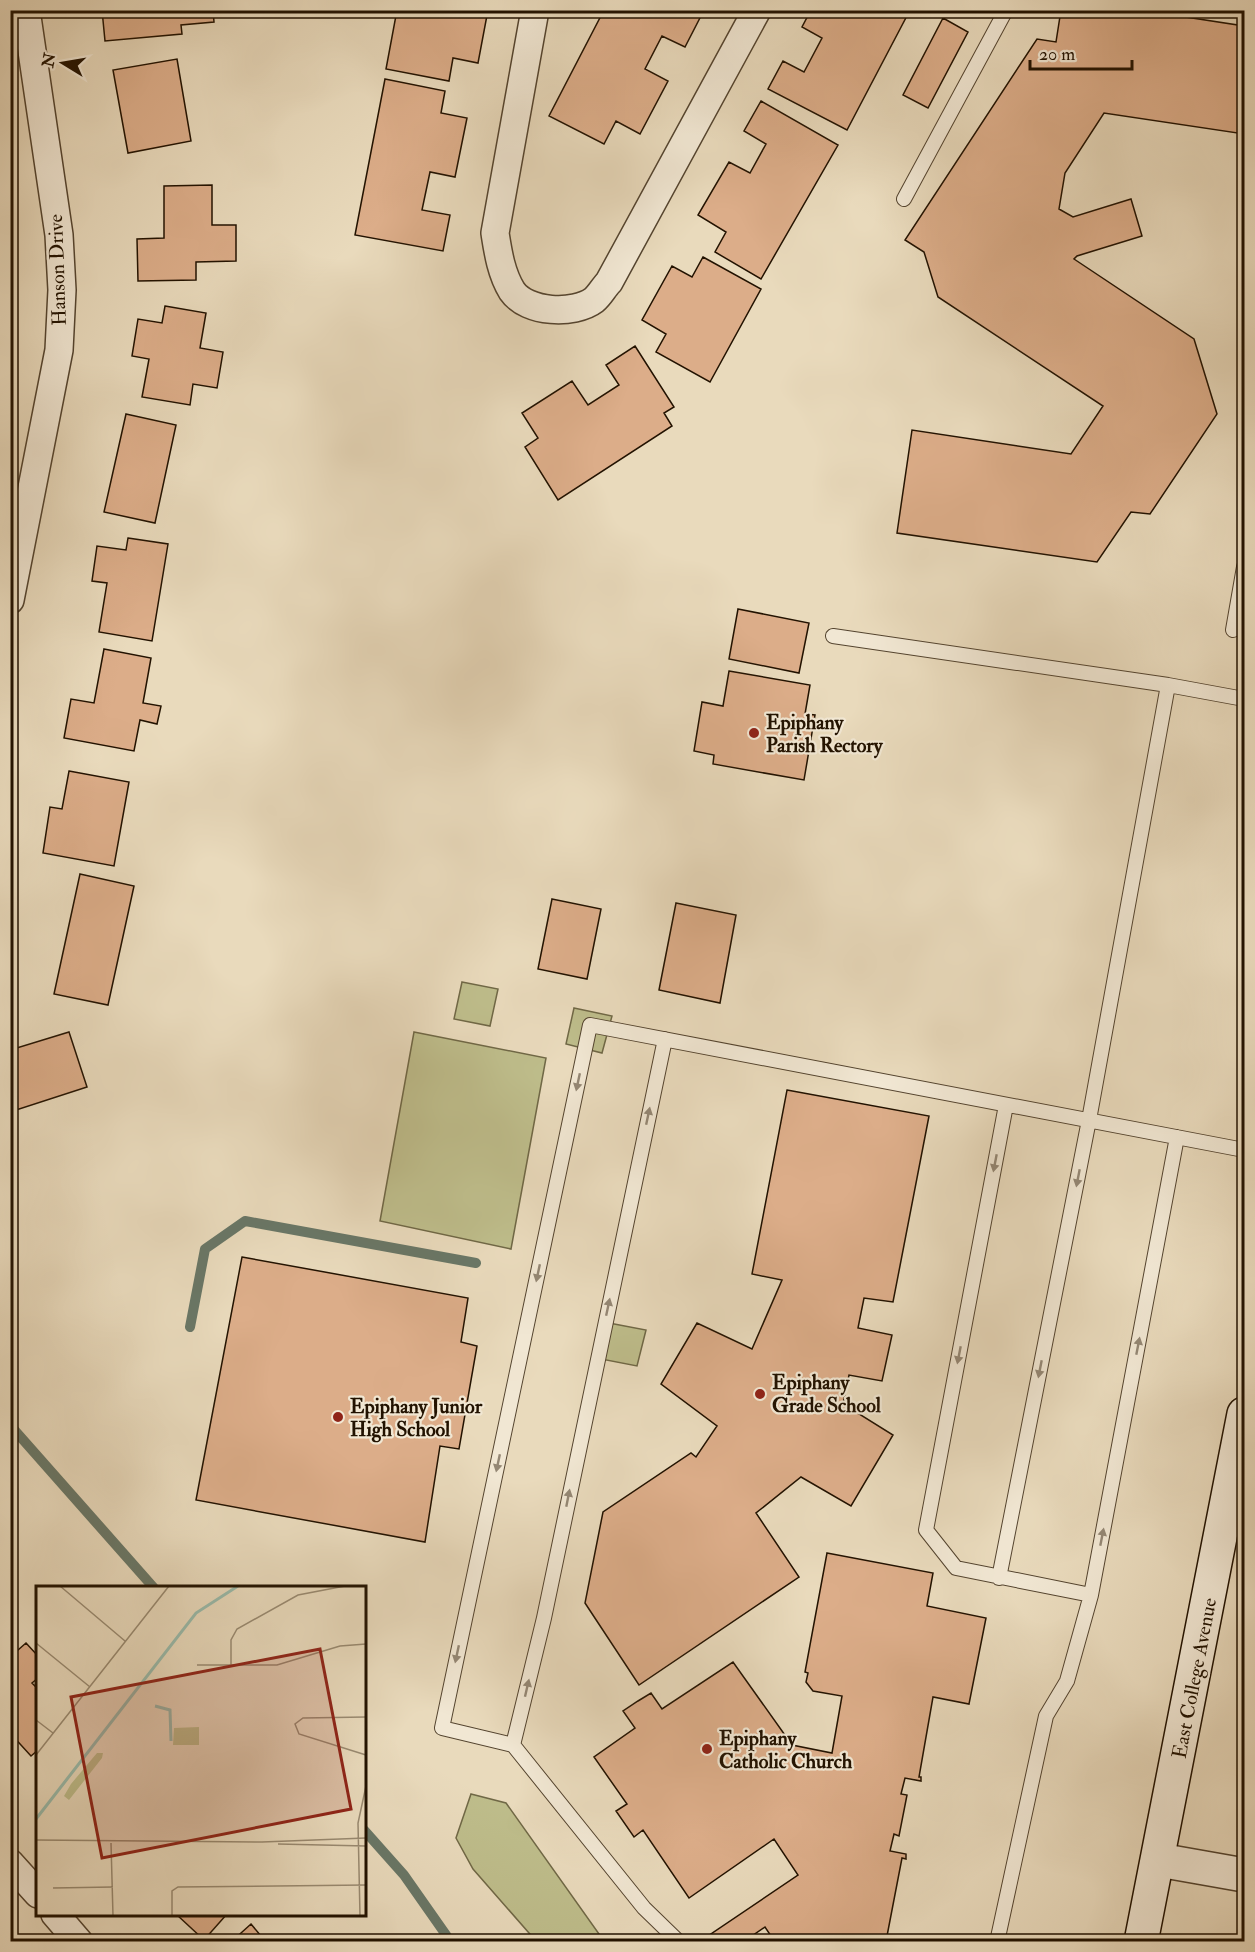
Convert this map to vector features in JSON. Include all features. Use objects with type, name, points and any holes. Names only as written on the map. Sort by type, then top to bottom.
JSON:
[{"type":"main road","name":"East College Avenue","points":[[1141,1941],[1159,1860],[1245,1414]]},
{"type":"main road","points":[[1159,1860],[1245,1875]]},
{"type":"street","name":"Hanson Drive","points":[[10,600],[59,351],[62,290],[59,235],[26,10]]},
{"type":"street","points":[[535,10],[495,232],[500,263],[513,292],[530,304],[565,311],[593,301],[609,282],[757,10]]},
{"type":"street","points":[[10,1863],[36,1892]]},
{"type":"street","points":[[57,1916],[79,1941]]},
{"type":"lane","points":[[904,199],[1006,10]]},
{"type":"lane","points":[[1233,630],[1245,567]]},
{"type":"lane","points":[[833,636],[1168,685],[1245,699]]},
{"type":"lane","points":[[999,1578],[1089,1120],[1168,685]]},
{"type":"lane","points":[[679,1941],[644,1908],[513,1745],[442,1728],[590,1025],[1245,1150]]},
{"type":"lane","points":[[513,1745],[544,1618],[665,1039]]},
{"type":"lane","points":[[1006,1106],[926,1530],[956,1568],[1091,1595]]},
{"type":"lane","points":[[997,1941],[1046,1716],[1067,1681],[1091,1595],[1177,1137]]},
{"type":"shaded area","points":[[462,982],[498,989],[490,1026],[454,1019]]},
{"type":"shaded area","points":[[574,1008],[612,1016],[602,1053],[566,1044]]},
{"type":"shaded area","points":[[414,1032],[546,1058],[511,1249],[380,1221]]},
{"type":"shaded area","points":[[609,1323],[646,1330],[637,1366],[601,1359]]},
{"type":"shaded area","points":[[471,1794],[506,1803],[604,1941],[536,1941],[473,1869],[456,1838]]},
{"type":"building","points":[[102,10],[213,10],[214,22],[181,25],[182,34],[105,41]]},
{"type":"building","points":[[397,10],[488,10],[478,63],[453,58],[449,81],[386,69]]},
{"type":"building","points":[[604,10],[704,10],[685,47],[662,36],[645,69],[668,81],[640,134],[616,121],[604,144],[549,116]]},
{"type":"building","points":[[811,10],[910,10],[847,130],[768,89],[783,61],[804,72],[822,38],[802,27]]},
{"type":"building","points":[[1061,10],[1140,10],[1244,26],[1244,134],[1104,113],[1065,173],[1059,209],[1073,217],[1131,199],[1142,236],[1077,256],[1074,259],[1194,339],[1217,414],[1150,514],[1131,512],[1097,562],[897,533],[912,430],[1071,454],[1103,406],[938,297],[924,252],[905,240],[1037,39],[1056,42]]},
{"type":"building","points":[[943,18],[968,32],[928,108],[903,95]]},
{"type":"building","points":[[177,59],[191,141],[128,153],[113,70]]},
{"type":"building","points":[[385,79],[445,91],[441,113],[467,118],[455,177],[430,172],[422,210],[450,215],[443,251],[355,235]]},
{"type":"building","points":[[761,101],[838,145],[761,279],[715,252],[726,232],[698,215],[729,162],[750,173],[766,144],[744,131]]},
{"type":"building","points":[[212,185],[212,225],[236,225],[236,261],[196,262],[196,280],[138,281],[137,239],[164,238],[164,186]]},
{"type":"building","points":[[703,257],[761,289],[710,382],[656,352],[666,334],[642,320],[672,266],[692,277]]},
{"type":"building","points":[[165,306],[206,313],[200,348],[223,352],[217,388],[193,384],[190,405],[142,397],[149,359],[132,356],[138,319],[162,323]]},
{"type":"building","points":[[635,346],[674,407],[664,413],[672,426],[558,500],[525,447],[538,438],[522,413],[572,381],[588,405],[619,385],[606,365]]},
{"type":"building","points":[[126,414],[176,425],[155,523],[104,512]]},
{"type":"building","points":[[128,538],[168,544],[152,641],[99,632],[107,583],[92,581],[97,546],[126,550]]},
{"type":"building","points":[[738,609],[809,623],[799,673],[729,659]]},
{"type":"building","points":[[104,649],[151,658],[143,703],[161,706],[157,724],[140,720],[134,751],[64,738],[71,699],[94,703]]},
{"type":"building","name":"Epiphany Parish Rectory","points":[[729,671],[810,685],[805,714],[815,715],[804,780],[713,764],[714,755],[694,751],[702,702],[723,706]]},
{"type":"building","points":[[69,771],[129,782],[114,866],[43,853],[50,807],[62,809]]},
{"type":"building","points":[[80,874],[134,886],[108,1005],[54,994]]},
{"type":"building","points":[[552,899],[601,909],[587,979],[538,969]]},
{"type":"building","points":[[676,903],[736,915],[720,1003],[659,990]]},
{"type":"building","points":[[69,1032],[87,1087],[10,1112],[10,1050]]},
{"type":"building","name":"Epiphany Grade School","points":[[787,1090],[929,1116],[893,1302],[864,1298],[858,1328],[892,1335],[882,1381],[849,1375],[843,1404],[893,1435],[851,1506],[801,1477],[756,1513],[799,1577],[639,1685],[585,1603],[603,1512],[691,1453],[696,1457],[717,1426],[661,1384],[697,1323],[752,1349],[782,1280],[752,1274]]},
{"type":"building","name":"Epiphany Junior High School","points":[[242,1257],[468,1298],[461,1342],[477,1346],[459,1449],[440,1446],[425,1542],[196,1500]]},
{"type":"building","name":"Epiphany Catholic Church","points":[[827,1553],[933,1573],[927,1606],[986,1618],[969,1704],[933,1697],[919,1777],[921,1781],[905,1778],[901,1794],[907,1795],[899,1836],[894,1834],[890,1851],[906,1854],[906,1859],[902,1858],[887,1936],[915,1942],[775,1942],[765,1927],[743,1942],[712,1942],[708,1936],[798,1875],[774,1839],[689,1898],[643,1830],[634,1837],[616,1811],[627,1804],[594,1757],[635,1728],[623,1711],[651,1693],[662,1709],[733,1662],[792,1745],[832,1753],[842,1696],[813,1691],[806,1682],[808,1673],[805,1672]]},
{"type":"building","points":[[26,1643],[36,1654],[36,1680],[32,1683],[36,1687],[36,1752],[31,1756],[10,1733],[10,1657]]},
{"type":"building","points":[[178,1916],[225,1916],[204,1940]]},
{"type":"building","points":[[251,1924],[266,1942],[231,1942]]},
{"type":"waterway","points":[[190,1327],[205,1249],[245,1221],[476,1263]]},
{"type":"waterway","points":[[10,1425],[152,1586]]},
{"type":"waterway","points":[[366,1832],[404,1875],[451,1942]]},
{"type":"place","name":"Epiphany Parish Rectory","points":[[754,733]]},
{"type":"place","name":"Epiphany Grade School","points":[[760,1394]]},
{"type":"place","name":"Epiphany Junior High School","points":[[338,1417]]},
{"type":"place","name":"Epiphany Catholic Church","points":[[707,1749]]}]
